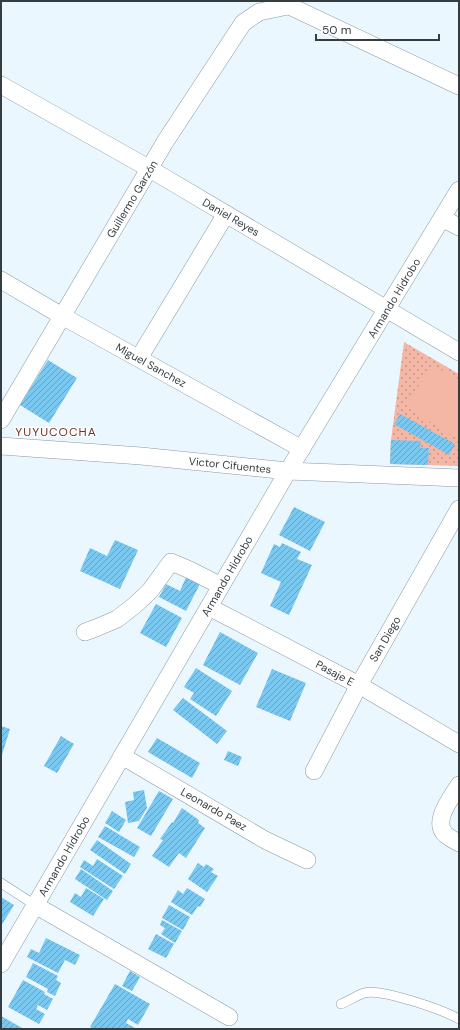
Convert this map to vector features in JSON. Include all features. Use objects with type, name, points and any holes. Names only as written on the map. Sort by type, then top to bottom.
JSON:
[{"type":"street","points":[[284,3],[459,86]]},
{"type":"street","name":"Guillermo Garzón","points":[[1,420],[166,142],[243,23],[259,12],[284,3]]},
{"type":"street","name":"Daniel Reyes","points":[[1,85],[150,169],[459,352]]},
{"type":"street","name":"Armando Hidrobo","points":[[1,964],[288,471],[459,190]]},
{"type":"street","points":[[139,358],[226,214]]},
{"type":"street","points":[[442,218],[459,227]]},
{"type":"street","name":"Miguel Sanchez","points":[[1,280],[62,316],[302,449]]},
{"type":"street","name":"Victor Cifuentes","points":[[1,446],[141,456],[288,471],[459,478]]},
{"type":"street","name":"San Diego","points":[[314,771],[359,685],[459,509]]},
{"type":"street","points":[[85,632],[117,619],[135,605],[150,591],[171,562],[221,586]]},
{"type":"street","name":"Pasaje E","points":[[209,607],[359,685],[459,744]]},
{"type":"street","name":"Leonardo Paez","points":[[122,756],[265,840],[307,860]]},
{"type":"street","points":[[459,785],[441,815],[440,825],[444,834],[459,843]]},
{"type":"street","points":[[35,905],[229,1016]]},
{"type":"lane","points":[[1,883],[35,905]]},
{"type":"lane","points":[[341,1004],[365,993],[384,993],[413,1001],[453,1016],[459,1020]]},
{"type":"shaded area","points":[[404,342],[459,374],[459,466],[390,464],[391,440]]},
{"type":"shaded area","points":[[432,364],[459,381],[459,440],[406,407]]},
{"type":"building","points":[[48,360],[77,378],[49,423],[20,405]]},
{"type":"building","points":[[400,414],[455,444],[449,455],[394,424]]},
{"type":"building","points":[[391,440],[421,441],[420,448],[429,448],[428,465],[390,464]]},
{"type":"building","points":[[294,507],[325,522],[310,551],[279,535]]},
{"type":"building","points":[[115,540],[138,550],[120,589],[80,571],[90,548],[107,556]]},
{"type":"building","points":[[282,543],[301,552],[297,559],[312,565],[289,615],[270,606],[281,582],[261,573],[274,544],[280,547]]},
{"type":"building","points":[[187,575],[201,582],[186,611],[159,597],[166,584],[180,591]]},
{"type":"building","points":[[156,604],[182,618],[166,647],[140,633]]},
{"type":"building","points":[[220,632],[258,653],[240,685],[203,665]]},
{"type":"building","points":[[196,668],[232,691],[216,716],[190,699],[194,693],[184,687]]},
{"type":"building","points":[[272,669],[306,683],[290,721],[256,707]]},
{"type":"building","points":[[183,698],[227,731],[217,744],[173,710]]},
{"type":"building","points":[[1,726],[10,729],[1,758]]},
{"type":"building","points":[[61,736],[74,744],[57,773],[44,766]]},
{"type":"building","points":[[157,738],[200,763],[192,778],[148,752]]},
{"type":"building","points":[[228,751],[242,757],[238,766],[224,760]]},
{"type":"building","points":[[144,790],[147,808],[139,821],[128,823],[125,802],[134,800],[133,792]]},
{"type":"building","points":[[159,791],[173,799],[151,836],[137,828]]},
{"type":"building","points":[[182,808],[199,820],[198,823],[205,828],[186,858],[179,853],[169,867],[152,856],[163,840],[160,839],[172,822],[173,823]]},
{"type":"building","points":[[112,811],[126,820],[119,832],[105,823]]},
{"type":"building","points":[[105,826],[140,847],[134,857],[98,837]]},
{"type":"building","points":[[97,840],[131,864],[125,874],[90,850]]},
{"type":"building","points":[[97,859],[123,876],[114,889],[80,867],[84,860],[93,866]]},
{"type":"building","points":[[198,863],[204,867],[206,864],[214,869],[211,872],[218,876],[207,892],[188,879]]},
{"type":"building","points":[[81,869],[113,891],[107,900],[75,879]]},
{"type":"building","points":[[86,888],[104,899],[93,916],[70,902],[75,893],[81,897]]},
{"type":"building","points":[[187,888],[205,899],[192,915],[171,902],[178,890],[183,894]]},
{"type":"building","points":[[1,897],[14,905],[1,926]]},
{"type":"building","points":[[169,905],[190,917],[183,930],[162,918]]},
{"type":"building","points":[[162,920],[182,931],[175,943],[161,934],[165,928],[160,925]]},
{"type":"building","points":[[156,934],[174,944],[166,958],[148,949]]},
{"type":"building","points":[[46,938],[80,955],[75,965],[65,960],[58,973],[27,957],[31,949],[39,953]]},
{"type":"building","points":[[33,963],[58,976],[56,980],[61,983],[55,996],[47,992],[48,989],[26,977]]},
{"type":"building","points":[[130,971],[140,977],[132,991],[122,986]]},
{"type":"building","points":[[23,980],[45,992],[44,994],[53,999],[47,1010],[38,1005],[36,1009],[45,1014],[39,1024],[8,1007]]},
{"type":"building","points":[[115,984],[150,1004],[138,1025],[128,1019],[126,1023],[137,1029],[93,1029],[90,1027]]},
{"type":"building","points":[[1,1016],[24,1029],[1,1029]]},
{"type":"district","name":"YUYUCOCHA","points":[[56,432]]}]
